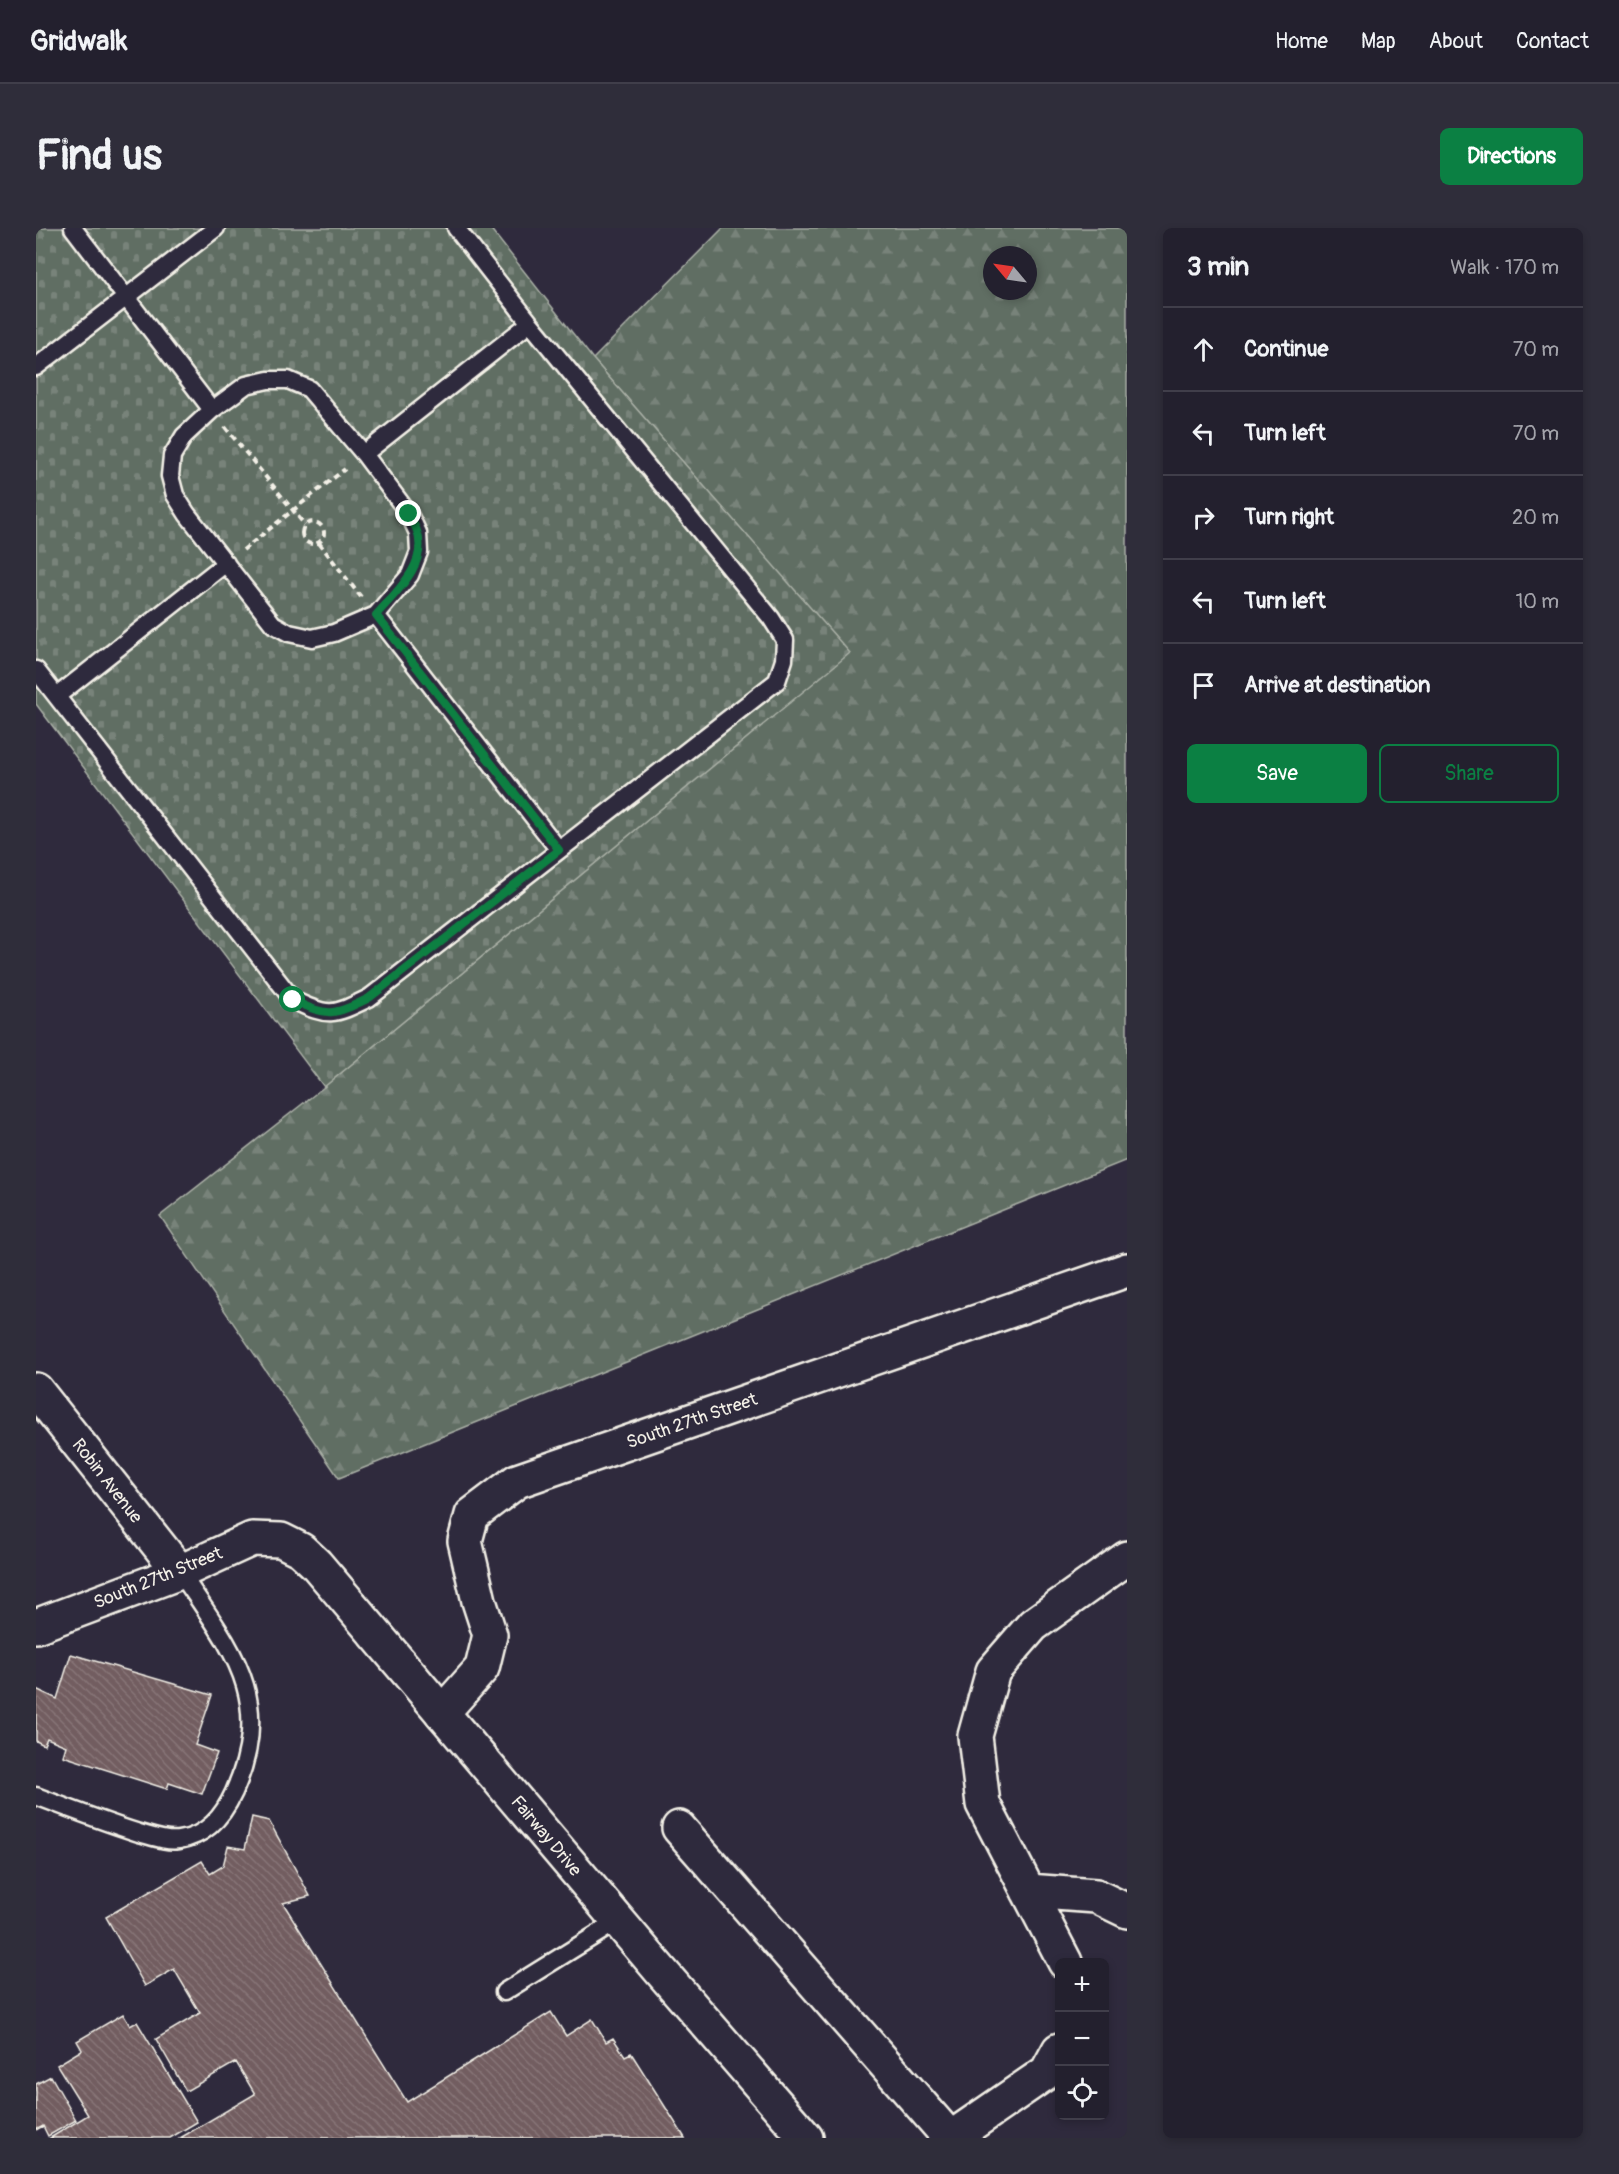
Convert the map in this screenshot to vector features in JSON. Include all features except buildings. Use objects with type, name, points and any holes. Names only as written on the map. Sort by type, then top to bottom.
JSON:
[{"type":"street","name":"South 27th Street","points":[[442,1713],[482,1668],[490,1635],[479,1601],[465,1541],[472,1515],[517,1481],[1127,1270]]},
{"type":"street","name":"Robin Avenue","points":[[36,1390],[180,1572]]},
{"type":"street","name":"South 27th Street","points":[[36,1626],[180,1572],[252,1539],[280,1540]]},
{"type":"street","name":"Fairway Drive","points":[[280,1540],[301,1550],[316,1564],[618,1921],[806,2138]]},
{"type":"street","points":[[1063,1958],[983,1804],[975,1736],[993,1671],[1033,1625],[1127,1558]]},
{"type":"street","points":[[679,1828],[950,2138],[1047,2072],[1055,2057]]},
{"type":"street","points":[[1028,1891],[1096,1896],[1127,1911]]},
{"type":"lane","points":[[73,228],[212,410]]},
{"type":"lane","points":[[36,366],[216,228]]},
{"type":"lane","points":[[36,670],[293,1000],[318,1012],[340,1012],[369,998],[777,681],[784,660],[785,640],[771,618],[530,323],[456,228]]},
{"type":"lane","points":[[364,454],[530,323]]},
{"type":"lane","points":[[268,380],[288,380],[309,389],[364,454],[409,514],[418,532],[418,552],[410,575],[376,615],[334,633],[312,638],[290,633],[273,624],[175,495],[170,476],[172,456],[184,436],[212,410],[246,385],[268,380]]},
{"type":"lane","points":[[57,696],[226,563]]},
{"type":"lane","points":[[376,615],[559,850]]},
{"type":"lane","points":[[36,1796],[104,1822],[158,1838],[177,1840],[195,1836],[208,1828],[220,1817],[231,1800],[242,1774],[249,1748],[249,1701],[242,1672],[233,1652],[180,1572]]},
{"type":"lane","points":[[504,1992],[618,1921]]},
{"type":"path","points":[[212,410],[304,525]]},
{"type":"path","points":[[226,563],[364,454]]},
{"type":"path","points":[[311,522],[319,523],[324,530],[324,537],[319,543],[311,545],[304,541],[301,533],[304,525],[311,522]]},
{"type":"path","points":[[319,543],[376,615]]},
{"type":"green space","points":[[36,228],[490,228],[593,359],[850,653],[324,1087],[36,704]]},
{"type":"green space","points":[[723,228],[1127,228],[1127,1160],[339,1478],[160,1216],[324,1087],[849,653],[593,359]]},
{"type":"route","points":[[293,1000],[318,1012],[340,1012],[369,998],[559,850],[376,615],[410,575],[418,552],[418,532],[409,514]]}]
